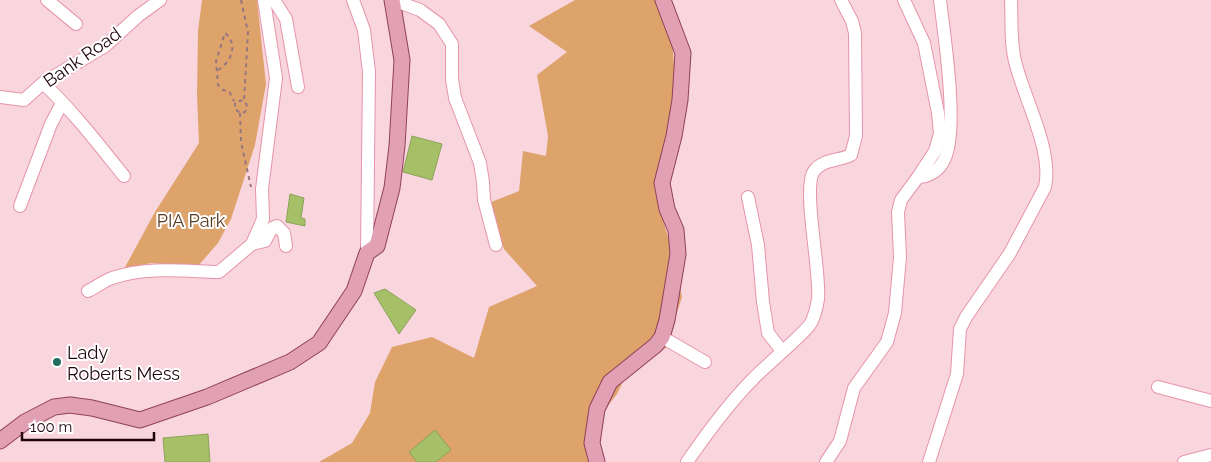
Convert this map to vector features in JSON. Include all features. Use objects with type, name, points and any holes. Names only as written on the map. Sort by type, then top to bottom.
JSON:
[{"type":"main road","points":[[0,441],[25,422],[54,407],[70,404],[140,420],[208,397],[290,362],[319,343],[354,291],[367,252],[377,246],[392,188],[397,146],[402,60],[393,0]]},
{"type":"main road","points":[[597,462],[592,443],[597,409],[610,382],[656,345],[662,336],[667,320],[678,254],[676,230],[667,209],[662,183],[674,136],[680,100],[682,53],[664,0]]},
{"type":"street","points":[[46,0],[76,24]]},
{"type":"street","name":"Bank Road","points":[[0,97],[24,100],[43,83],[105,46],[138,16],[160,0]]},
{"type":"street","points":[[88,291],[111,278],[140,271],[171,269],[219,272],[252,244],[263,219],[262,189],[276,78],[264,0]]},
{"type":"street","points":[[274,0],[286,19],[298,87]]},
{"type":"street","points":[[353,0],[364,30],[369,72],[367,252]]},
{"type":"street","points":[[393,0],[420,10],[440,24],[452,44],[452,79],[455,98],[480,163],[484,200],[496,245]]},
{"type":"street","points":[[687,462],[710,429],[752,380],[812,323],[818,298],[809,194],[813,172],[824,162],[843,159],[851,155],[856,136],[855,33],[852,21],[840,0]]},
{"type":"street","points":[[826,462],[840,441],[854,388],[887,342],[895,313],[900,257],[898,212],[901,200],[935,151],[940,134],[938,113],[924,43],[904,0]]},
{"type":"street","points":[[918,177],[928,176],[943,162],[950,138],[951,97],[940,0]]},
{"type":"street","points":[[928,462],[957,374],[960,329],[966,317],[1010,253],[1045,187],[1048,177],[1040,136],[1016,66],[1012,45],[1011,0]]},
{"type":"street","points":[[43,83],[86,128],[124,176]]},
{"type":"street","points":[[20,206],[51,124],[62,103]]},
{"type":"street","points":[[748,197],[758,245],[768,333],[782,351]]},
{"type":"street","points":[[252,244],[265,241],[272,228],[277,226],[284,232],[286,246]]},
{"type":"street","points":[[662,336],[705,362]]},
{"type":"street","points":[[1158,387],[1211,401]]},
{"type":"street","points":[[1184,462],[1211,455]]},
{"type":"path","points":[[240,113],[245,112],[248,108],[244,100],[248,32],[242,0]]},
{"type":"path","points":[[218,70],[226,65],[233,49],[230,40],[225,34],[216,61],[218,85],[229,91],[235,109],[240,113],[241,142],[252,188]]},
{"type":"path","points":[[234,102],[244,100]]},
{"type":"green space","name":"PIA Park","points":[[202,0],[257,0],[266,84],[255,145],[231,219],[218,243],[198,266],[151,263],[124,269],[155,212],[199,143],[197,95],[198,31]]},
{"type":"green space","points":[[575,0],[661,0],[672,39],[676,92],[659,206],[672,251],[682,297],[665,349],[638,350],[617,394],[586,434],[588,462],[319,462],[352,443],[370,413],[375,382],[392,347],[432,337],[474,358],[489,307],[537,286],[504,249],[489,203],[519,191],[523,151],[546,156],[548,136],[537,75],[567,52],[529,26]]},
{"type":"building","points":[[412,136],[442,144],[432,180],[403,172]]},
{"type":"building","points":[[290,194],[304,198],[301,218],[305,219],[305,226],[286,222]]},
{"type":"building","points":[[385,289],[416,310],[399,334],[374,293]]},
{"type":"building","points":[[435,430],[451,450],[436,462],[417,462],[409,452]]},
{"type":"building","points":[[208,434],[210,462],[165,462],[163,438]]},
{"type":"place","name":"Lady Roberts Mess","points":[[57,362]]}]
